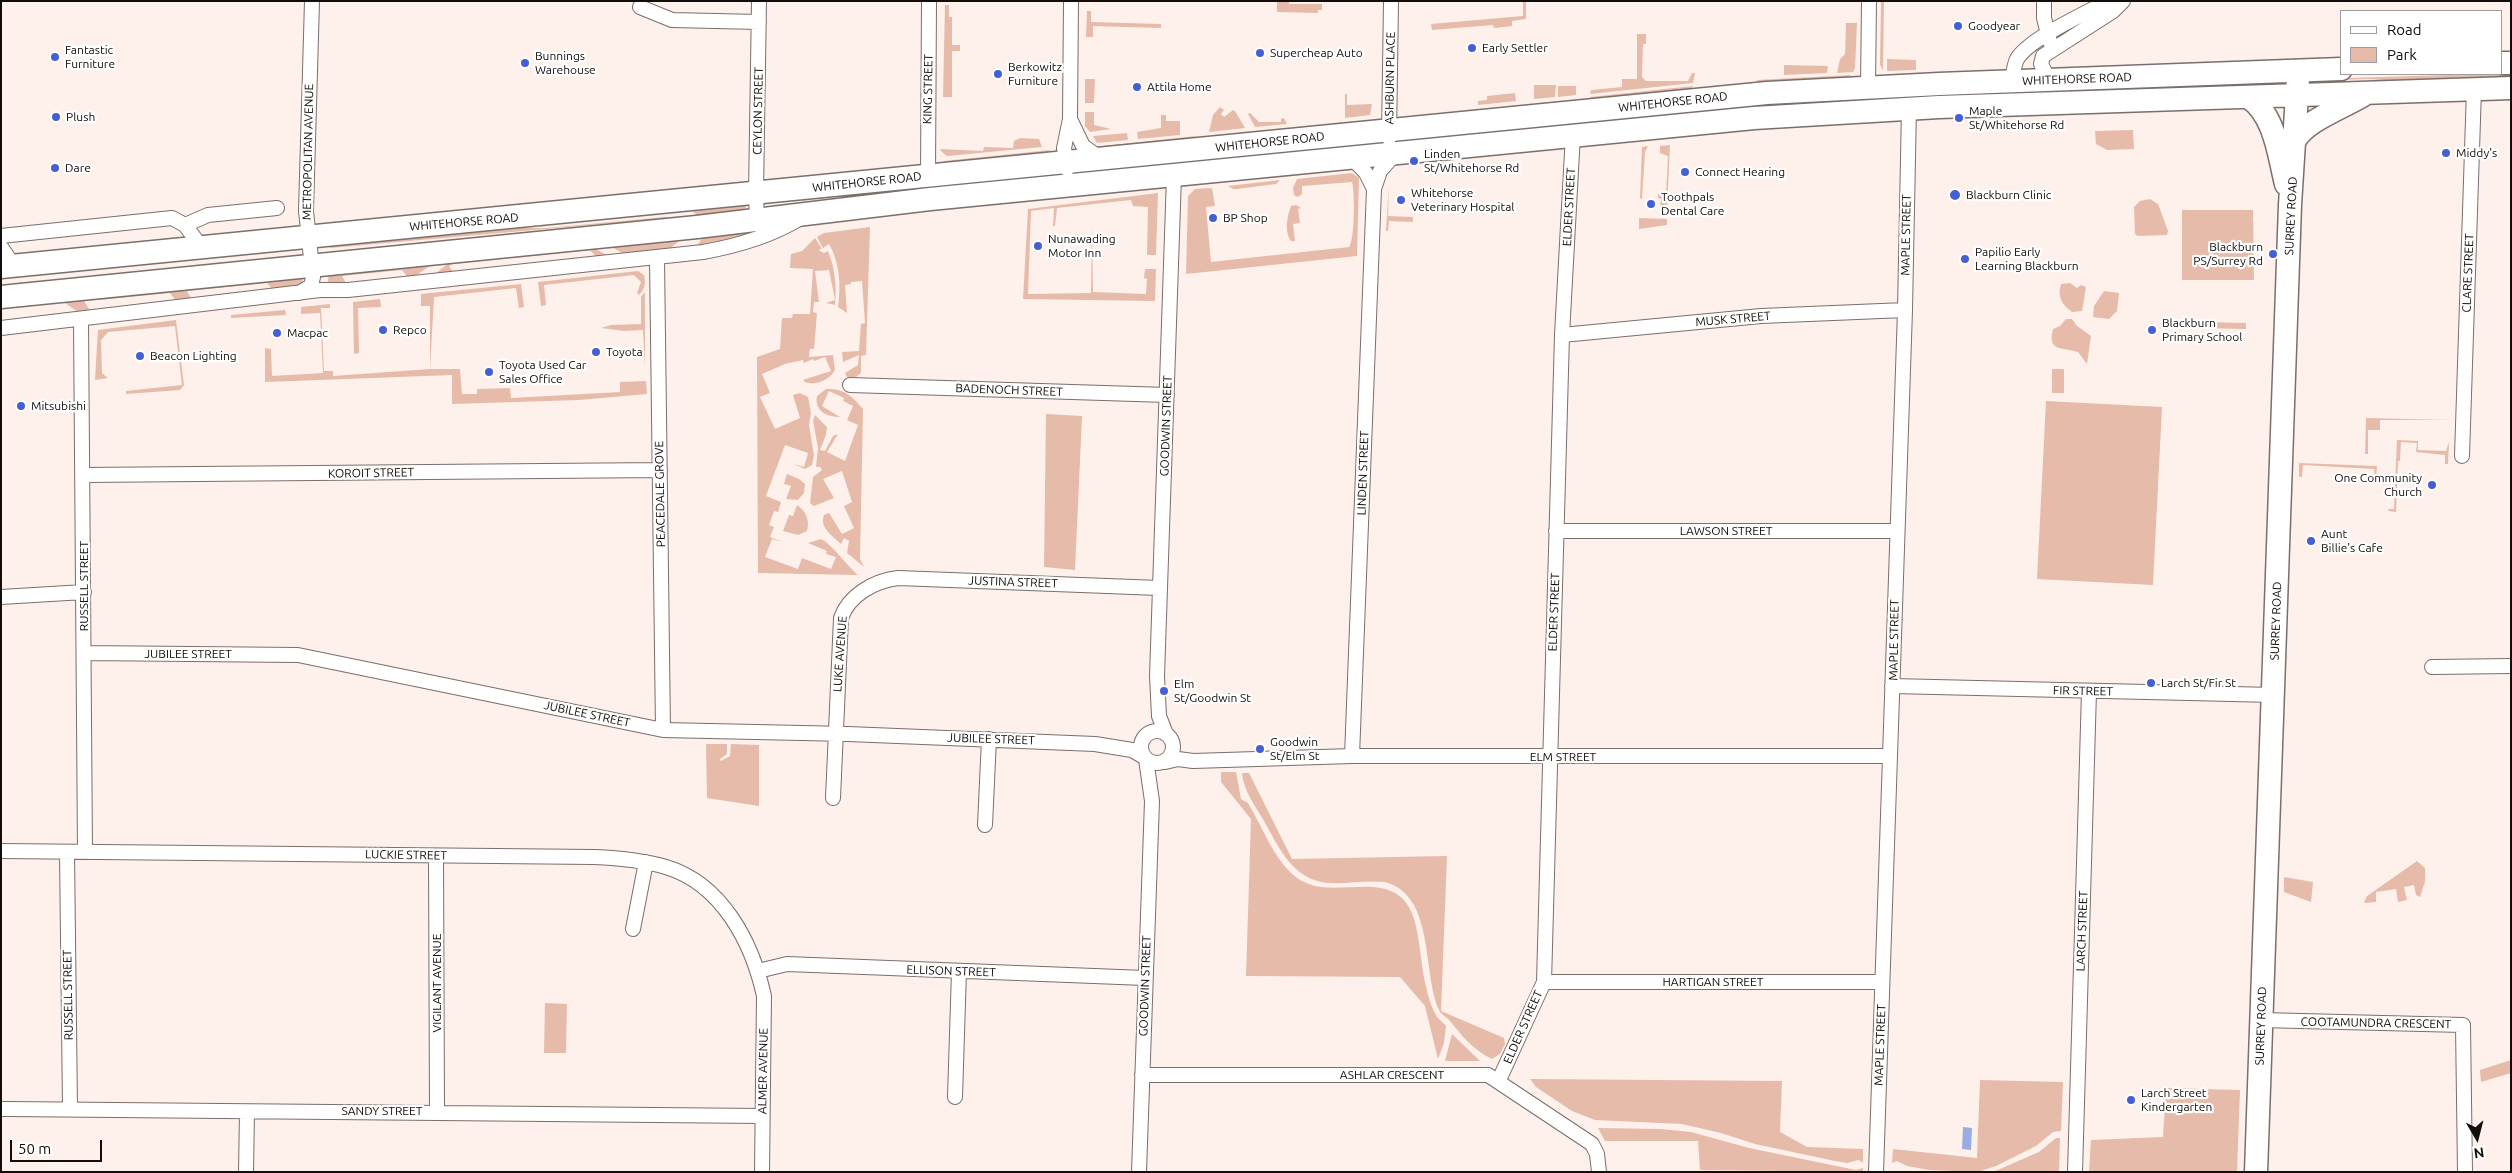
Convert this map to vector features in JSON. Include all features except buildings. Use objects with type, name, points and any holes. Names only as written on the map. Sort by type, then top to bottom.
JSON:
[{"type":"main road","name":"WHITEHORSE ROAD","points":[[7,267],[1767,93],[1939,84],[2340,69]]},
{"type":"main road","name":"SURREY ROAD","points":[[2256,1172],[2290,205],[2298,71]]},
{"type":"main road","points":[[2012,81],[2013,93],[2033,104]]},
{"type":"main road","points":[[1939,84],[1948,96],[1939,107]]},
{"type":"main road","name":"WHITEHORSE ROAD","points":[[1,297],[697,227],[930,199],[1392,154],[1573,134],[1754,118],[1909,108],[2511,88]]},
{"type":"main road","points":[[2295,140],[2311,124],[2368,92]]},
{"type":"main road","points":[[2248,96],[2260,105],[2268,123],[2278,151],[2290,205]]},
{"type":"main road","points":[[676,202],[697,227]]},
{"type":"street","name":"METROPOLITAN AVENUE","points":[[296,294],[311,286],[312,265],[308,236],[306,185],[312,1]]},
{"type":"street","name":"CEYLON STREET","points":[[757,220],[759,1]]},
{"type":"street","name":"KING STREET","points":[[928,176],[929,1]]},
{"type":"street","points":[[1071,1],[1070,119],[1065,134],[1064,163],[1068,173],[1084,185]]},
{"type":"street","name":"ASHBURN PLACE","points":[[1390,1],[1389,130],[1392,154]]},
{"type":"street","points":[[1868,1],[1868,87]]},
{"type":"street","points":[[2044,1],[2044,18],[2052,48]]},
{"type":"street","points":[[2012,81],[2018,58],[2030,46],[2108,1]]},
{"type":"street","points":[[2049,80],[2041,64],[2043,56],[2052,48],[2114,11],[2123,1]]},
{"type":"street","points":[[640,6],[672,20],[759,22]]},
{"type":"street","name":"CLARE STREET","points":[[2462,456],[2474,89]]},
{"type":"street","name":"MAPLE STREET","points":[[1876,1172],[1896,531],[1905,310],[1909,108]]},
{"type":"street","points":[[1070,119],[1083,146],[1103,159]]},
{"type":"street","name":"ELDER STREET","points":[[1499,1080],[1544,982],[1562,335],[1573,134]]},
{"type":"street","name":"LINDEN STREET","points":[[1352,756],[1374,189],[1380,171],[1392,154]]},
{"type":"street","points":[[1352,158],[1366,173],[1374,189]]},
{"type":"street","name":"GOODWIN STREET","points":[[1169,737],[1159,716],[1156,676],[1174,176]]},
{"type":"street","points":[[184,225],[208,215],[277,208]]},
{"type":"street","name":"WHITEHORSE ROAD","points":[[1,328],[296,294],[703,252],[755,240],[778,231],[806,215]]},
{"type":"street","points":[[1,236],[166,218],[176,219],[184,225],[202,248]]},
{"type":"street","name":"WHITEHORSE ROAD","points":[[1,247],[7,267]]},
{"type":"street","name":"PEACEDALE GROVE","points":[[657,258],[663,730]]},
{"type":"street","name":"MUSK STREET","points":[[1562,335],[1761,316],[1905,310]]},
{"type":"street","name":"RUSSELL STREET","points":[[81,320],[85,852]]},
{"type":"street","name":"BADENOCH STREET","points":[[850,385],[1167,395]]},
{"type":"street","name":"KOROIT STREET","points":[[83,475],[660,470]]},
{"type":"street","name":"LAWSON STREET","points":[[1556,531],[1896,531]]},
{"type":"street","name":"JUSTINA STREET","points":[[869,586],[882,580],[898,578],[1159,588]]},
{"type":"street","name":"LUKE AVENUE","points":[[833,798],[841,618],[845,606],[869,586]]},
{"type":"street","points":[[1,596],[84,592]]},
{"type":"street","name":"JUBILEE STREET","points":[[84,653],[298,655],[663,730],[835,733],[1095,744],[1132,750],[1145,758]]},
{"type":"street","points":[[2432,667],[2511,666]]},
{"type":"street","name":"GOODWIN STREET","points":[[1147,735],[1156,676]]},
{"type":"street","name":"FIR STREET","points":[[1892,686],[2274,695]]},
{"type":"street","name":"LARCH STREET","points":[[2075,1172],[2088,691]]},
{"type":"street","points":[[1159,731],[1169,737],[1172,754],[1164,762],[1154,763],[1145,758],[1141,746],[1147,735],[1159,731]]},
{"type":"street","name":"JUBILEE STREET","points":[[1095,744],[1136,741],[1147,735]]},
{"type":"street","name":"ELM STREET","points":[[1169,737],[1179,747],[1193,754],[1236,758]]},
{"type":"street","points":[[985,824],[989,739]]},
{"type":"street","name":"ELM STREET","points":[[1164,762],[1178,759],[1193,761],[1236,758],[1352,756],[1890,756]]},
{"type":"street","name":"GOODWIN STREET","points":[[1139,1172],[1152,801],[1145,758]]},
{"type":"street","name":"GOODWIN STREET","points":[[1152,801],[1164,762]]},
{"type":"street","name":"LUCKIE STREET","points":[[1,851],[594,857],[646,862],[668,868],[693,879],[719,900],[731,916],[758,971]]},
{"type":"street","name":"RUSSELL STREET","points":[[67,852],[70,1109]]},
{"type":"street","name":"VIGILANT AVENUE","points":[[436,856],[437,1111]]},
{"type":"street","points":[[633,929],[646,862]]},
{"type":"street","name":"ELLISON STREET","points":[[758,971],[787,964],[1145,978]]},
{"type":"street","name":"ALMER AVENUE","points":[[758,971],[764,996],[762,1172]]},
{"type":"street","points":[[955,1097],[959,971]]},
{"type":"street","name":"HARTIGAN STREET","points":[[1544,982],[1882,982]]},
{"type":"street","name":"COOTAMUNDRA CRESCENT","points":[[2262,1020],[2463,1025],[2465,1172]]},
{"type":"street","name":"ASHLAR CRESCENT","points":[[1142,1075],[1488,1075],[1499,1080],[1592,1144],[1597,1154],[1599,1172]]},
{"type":"street","name":"SANDY STREET","points":[[1,1109],[247,1112],[437,1111],[762,1116]]},
{"type":"street","points":[[246,1172],[247,1112]]},
{"type":"green space","points":[[1277,1],[1289,1],[1289,4],[1322,4],[1322,10],[1318,10],[1318,13],[1277,12]]},
{"type":"green space","points":[[1523,1],[1526,1],[1526,19],[1512,21],[1512,26],[1494,28],[1493,25],[1432,30],[1431,24],[1523,16]]},
{"type":"green space","points":[[1881,1],[1884,1],[1883,71],[1880,64]]},
{"type":"green space","points":[[945,5],[949,5],[949,17],[952,17],[952,45],[960,45],[960,51],[952,51],[952,97],[943,97]]},
{"type":"green space","points":[[1087,11],[1091,11],[1091,22],[1161,24],[1161,28],[1093,26],[1093,37],[1086,37]]},
{"type":"green space","points":[[1846,23],[1857,23],[1855,68],[1853,72],[1837,73],[1840,59],[1845,54]]},
{"type":"green space","points":[[1637,34],[1646,34],[1646,44],[1643,44],[1642,77],[1646,81],[1688,81],[1692,73],[1695,73],[1693,83],[1590,94],[1591,90],[1622,87],[1622,79],[1637,79]]},
{"type":"green space","points":[[1887,59],[1916,60],[1916,70],[1887,71]]},
{"type":"green space","points":[[1784,65],[1828,66],[1827,73],[1784,75]]},
{"type":"green space","points":[[2502,73],[2511,73],[2511,78],[2420,82],[2367,79],[2315,81],[2317,79],[2502,75]]},
{"type":"green space","points":[[1851,75],[1847,78],[1759,83],[1757,80]]},
{"type":"green space","points":[[1085,79],[1095,79],[1094,103],[1085,103]]},
{"type":"green space","points":[[1534,85],[1556,85],[1555,97],[1534,99]]},
{"type":"green space","points":[[1558,86],[1576,86],[1576,95],[1558,97]]},
{"type":"green space","points":[[1693,86],[1690,90],[1591,100],[1590,97]]},
{"type":"green space","points":[[1515,93],[1516,101],[1478,105],[1478,101],[1487,100],[1487,96]]},
{"type":"green space","points":[[1345,94],[1347,94],[1347,105],[1372,104],[1370,115],[1345,118]]},
{"type":"green space","points":[[1220,107],[1224,110],[1221,114],[1224,117],[1233,110],[1235,111],[1245,128],[1209,132],[1213,115]]},
{"type":"green space","points":[[1085,112],[1094,112],[1094,125],[1111,129],[1090,132],[1085,126]]},
{"type":"green space","points":[[1250,113],[1259,122],[1281,122],[1281,119],[1284,118],[1287,124],[1255,127],[1248,114]]},
{"type":"green space","points":[[1161,115],[1166,115],[1166,121],[1180,121],[1180,135],[1138,139],[1137,132],[1161,128]]},
{"type":"green space","points":[[2133,130],[2134,149],[2107,150],[2096,144],[2095,131]]},
{"type":"green space","points":[[1127,133],[1128,140],[1097,143],[1093,136]]},
{"type":"green space","points":[[1196,136],[1192,139],[1102,149],[1093,147]]},
{"type":"green space","points":[[1020,138],[1039,139],[1042,147],[947,156],[940,149],[983,151],[984,147],[1013,148],[1014,141]]},
{"type":"green space","points":[[1670,145],[1667,209],[1660,209],[1661,199],[1658,198],[1658,194],[1666,194],[1668,156],[1660,153],[1660,146]]},
{"type":"green space","points":[[1648,146],[1645,152],[1642,199],[1640,198],[1642,147]]},
{"type":"green space","points":[[1050,150],[1047,153],[947,163],[944,161]]},
{"type":"green space","points":[[1352,173],[1359,178],[1357,256],[1186,274],[1188,196],[1195,189],[1212,188],[1215,206],[1206,207],[1211,262],[1349,247],[1354,215],[1352,182],[1302,186],[1302,194],[1298,197],[1294,195],[1293,188],[1297,179]]},
{"type":"green space","points":[[1280,180],[1276,184],[1237,189],[1228,186]]},
{"type":"green space","points":[[1389,184],[1388,216],[1413,217],[1413,222],[1389,221],[1388,231],[1386,231]]},
{"type":"green space","points":[[1158,193],[1156,255],[1147,255],[1148,207],[1133,206],[1131,200],[1057,208],[1055,226],[1053,226],[1054,208],[1031,211],[1028,294],[1091,293],[1092,224],[1093,292],[1146,294],[1147,279],[1144,278],[1145,269],[1156,269],[1155,301],[1023,299],[1028,209]]},
{"type":"green space","points":[[2150,199],[2158,204],[2168,231],[2167,235],[2138,236],[2135,234],[2134,207],[2140,201]]},
{"type":"green space","points":[[745,203],[746,208],[739,211],[698,216],[691,210]]},
{"type":"green space","points":[[1296,205],[1301,208],[1298,209],[1300,223],[1293,224],[1295,241],[1291,241],[1287,233],[1287,220],[1291,206]]},
{"type":"green space","points":[[2182,210],[2253,210],[2254,280],[2182,280]]},
{"type":"green space","points":[[670,218],[330,248],[330,245],[490,228],[547,228]]},
{"type":"green space","points":[[1639,218],[1667,219],[1667,225],[1639,229]]},
{"type":"green space","points":[[779,226],[741,239],[697,246],[704,235]]},
{"type":"green space","points":[[870,227],[866,355],[861,356],[861,373],[856,377],[847,377],[845,373],[858,365],[859,355],[843,362],[842,352],[859,351],[861,324],[865,323],[862,281],[851,282],[851,284],[845,285],[847,313],[838,307],[839,283],[833,251],[829,244],[823,248],[817,237],[824,233]]},
{"type":"green space","points":[[682,238],[670,249],[622,253],[608,245]]},
{"type":"green space","points":[[815,238],[822,249],[819,249],[820,251],[824,253],[828,251],[835,278],[836,298],[835,305],[826,303],[835,300],[829,270],[815,271],[819,302],[814,302],[813,312],[817,313],[814,349],[810,349],[809,357],[833,355],[835,370],[830,377],[818,383],[809,383],[803,380],[831,371],[825,357],[804,363],[803,360],[785,364],[762,374],[770,393],[760,397],[775,429],[800,418],[793,395],[800,393],[808,397],[811,413],[809,425],[814,455],[812,465],[805,469],[793,464],[804,467],[808,453],[785,445],[766,496],[781,502],[778,512],[774,511],[769,525],[774,527],[770,537],[782,542],[772,539],[765,557],[798,569],[802,558],[831,569],[836,557],[826,554],[827,551],[808,543],[821,539],[830,545],[858,575],[758,573],[757,357],[780,349],[782,318],[792,318],[793,314],[810,314],[813,269],[790,268],[791,254],[802,251]]},
{"type":"green space","points":[[594,248],[614,259],[600,261],[590,250],[453,264],[449,266],[455,275],[430,278],[451,261]]},
{"type":"green space","points":[[431,265],[410,280],[402,270],[342,276],[347,285],[327,285],[329,275]]},
{"type":"green space","points":[[638,271],[644,275],[645,281],[644,288],[639,295],[637,293],[641,282],[634,275],[544,285],[546,305],[541,306],[538,282]]},
{"type":"green space","points":[[303,277],[302,282],[290,289],[275,292],[267,283],[187,291],[192,300],[177,302],[170,293],[99,300],[99,296]]},
{"type":"green space","points":[[2070,283],[2077,288],[2081,285],[2086,287],[2082,311],[2072,312],[2061,300],[2061,284]]},
{"type":"green space","points":[[521,284],[524,307],[519,308],[516,288],[434,297],[430,369],[430,306],[421,306],[421,294]]},
{"type":"green space","points":[[2104,291],[2119,293],[2117,311],[2109,319],[2093,317],[2094,306]]},
{"type":"green space","points":[[645,292],[645,367],[643,330],[624,331],[601,328],[611,325],[641,324],[641,297]]},
{"type":"green space","points":[[82,298],[91,312],[78,312],[62,301]]},
{"type":"green space","points":[[380,299],[381,307],[358,308],[359,353],[354,354],[353,302]]},
{"type":"green space","points":[[330,304],[330,308],[321,308],[324,371],[333,371],[333,376],[430,369],[460,369],[462,394],[477,394],[477,389],[510,388],[511,398],[620,392],[620,382],[646,381],[647,394],[579,400],[452,404],[452,375],[265,382],[265,348],[271,349],[272,376],[323,373],[320,313],[301,314],[301,307]]},
{"type":"green space","points":[[285,310],[286,315],[231,318],[231,315]]},
{"type":"green space","points":[[2066,319],[2072,319],[2077,326],[2091,336],[2087,364],[2078,352],[2057,347],[2052,342],[2053,329],[2060,326]]},
{"type":"green space","points":[[176,320],[184,385],[180,390],[126,394],[126,391],[182,385],[175,326],[108,332],[101,340],[102,373],[108,378],[95,380],[98,330]]},
{"type":"green space","points":[[2202,322],[2246,323],[2246,329],[2201,328]]},
{"type":"green space","points":[[2052,369],[2064,369],[2064,393],[2052,393]]},
{"type":"green space","points":[[826,389],[843,391],[863,409],[860,559],[864,567],[847,553],[849,541],[844,538],[841,544],[823,524],[824,515],[829,513],[842,534],[854,528],[844,506],[852,502],[842,471],[823,479],[834,498],[814,506],[810,503],[813,477],[822,470],[820,467],[816,467],[818,448],[813,421],[815,415],[827,427],[820,450],[825,451],[833,436],[838,434],[827,452],[845,461],[858,425],[847,420],[853,406],[843,401],[844,398],[829,391],[822,406],[840,417],[830,416],[820,409],[817,396]]},
{"type":"green space","points":[[2046,401],[2162,407],[2153,585],[2037,579]]},
{"type":"green space","points":[[1046,414],[1082,416],[1075,570],[1044,567]]},
{"type":"green space","points":[[2366,418],[2450,420],[2380,420],[2380,430],[2368,430],[2368,454],[2365,454]]},
{"type":"green space","points":[[2397,440],[2418,441],[2418,450],[2446,451],[2449,442],[2448,464],[2445,464],[2445,455],[2416,452],[2417,443],[2401,442],[2400,461],[2398,461],[2396,512],[2389,511],[2388,509],[2394,509]]},
{"type":"green space","points":[[2299,463],[2377,466],[2376,477],[2374,469],[2303,465],[2302,477],[2299,477]]},
{"type":"green space","points":[[787,474],[805,484],[804,493],[798,500],[786,499],[791,486],[784,484]]},
{"type":"green space","points":[[797,505],[803,510],[808,520],[807,531],[798,535],[783,531],[789,515],[793,516]]},
{"type":"green space","points":[[706,744],[727,744],[727,754],[720,759],[721,761],[730,756],[731,744],[759,745],[759,806],[707,798]]},
{"type":"green space","points":[[1221,772],[1236,772],[1241,799],[1248,803],[1273,849],[1292,874],[1305,883],[1319,887],[1378,888],[1391,891],[1403,899],[1409,907],[1416,928],[1430,1001],[1437,1016],[1446,1026],[1444,1043],[1438,1059],[1425,1006],[1400,977],[1246,976],[1251,819],[1221,782]]},
{"type":"green space","points":[[1242,773],[1249,773],[1292,859],[1447,856],[1441,1011],[1504,1038],[1505,1044],[1500,1054],[1492,1059],[1479,1051],[1440,1012],[1430,976],[1420,918],[1412,902],[1401,890],[1385,882],[1328,883],[1316,881],[1305,876],[1296,869],[1275,842],[1247,792]]},
{"type":"green space","points":[[2417,861],[2425,868],[2425,882],[2420,897],[2416,895],[2414,885],[2404,887],[2407,900],[2398,902],[2396,889],[2376,892],[2376,902],[2364,903],[2367,896]]},
{"type":"green space","points":[[2284,877],[2313,882],[2311,902],[2284,892]]},
{"type":"green space","points":[[545,1003],[567,1004],[566,1053],[544,1053]]},
{"type":"green space","points":[[1452,1034],[1480,1061],[1445,1061]]},
{"type":"green space","points":[[2511,1060],[2511,1073],[2481,1082],[2480,1070]]},
{"type":"green space","points":[[1530,1079],[1782,1081],[1780,1132],[1807,1147],[1863,1149],[1863,1163],[1859,1160],[1847,1163],[1835,1161],[1755,1144],[1721,1133],[1682,1124],[1595,1120],[1572,1111],[1536,1087]]},
{"type":"green space","points":[[1980,1080],[2063,1082],[2061,1131],[2053,1132],[2036,1146],[1996,1166],[1978,1172],[1929,1170],[1907,1166],[1897,1161],[1892,1163],[1893,1149],[1977,1158]]},
{"type":"green space","points":[[2166,1088],[2240,1090],[2237,1172],[2089,1172],[2091,1140],[2163,1137]]},
{"type":"green space","points":[[1598,1128],[1660,1129],[1691,1132],[1749,1148],[1856,1170],[1863,1168],[1863,1172],[1700,1170],[1698,1141],[1605,1141]]},
{"type":"green space","points":[[2056,1138],[2060,1138],[2059,1172],[1993,1172],[2039,1152]]},
{"type":"water","points":[[1963,1127],[1972,1128],[1971,1150],[1962,1149]]},
{"type":"place","name":"Goodyear","points":[[1958,26]]},
{"type":"place","name":"Early Settler","points":[[1472,48]]},
{"type":"place","name":"Supercheap Auto","points":[[1260,53]]},
{"type":"place","name":"Fantastic Furniture","points":[[55,57]]},
{"type":"place","name":"Bunnings Warehouse","points":[[525,63]]},
{"type":"place","name":"Berkowitz Furniture","points":[[998,74]]},
{"type":"place","name":"Attila Home","points":[[1137,87]]},
{"type":"place","name":"Plush","points":[[56,117]]},
{"type":"place","name":"Maple St/Whitehorse Rd","points":[[1959,118]]},
{"type":"place","name":"Middy's","points":[[2446,153]]},
{"type":"place","name":"Linden St/Whitehorse Rd","points":[[1414,161]]},
{"type":"place","name":"Dare","points":[[55,168]]},
{"type":"place","name":"Connect Hearing","points":[[1685,172]]},
{"type":"place","name":"Blackburn Clinic","points":[[1955,195]]},
{"type":"place","name":"Whitehorse Veterinary Hospital","points":[[1401,200]]},
{"type":"place","name":"Toothpals Dental Care","points":[[1651,204]]},
{"type":"place","name":"BP Shop","points":[[1213,218]]},
{"type":"place","name":"Nunawading Motor Inn","points":[[1038,246]]},
{"type":"place","name":"Blackburn PS/Surrey Rd","points":[[2273,254]]},
{"type":"place","name":"Papilio Early Learning Blackburn","points":[[1965,259]]},
{"type":"place","name":"Repco","points":[[383,330]]},
{"type":"place","name":"Blackburn Primary School","points":[[2152,330]]},
{"type":"place","name":"Macpac","points":[[277,333]]},
{"type":"place","name":"Toyota","points":[[596,352]]},
{"type":"place","name":"Beacon Lighting","points":[[140,356]]},
{"type":"place","name":"Toyota Used Car Sales Office","points":[[489,372]]},
{"type":"place","name":"Mitsubishi","points":[[21,406]]},
{"type":"place","name":"One Community Church","points":[[2432,485]]},
{"type":"place","name":"Aunt Billie's Cafe","points":[[2311,541]]},
{"type":"place","name":"Larch St/Fir St","points":[[2151,683]]},
{"type":"place","name":"Elm St/Goodwin St","points":[[1164,691]]},
{"type":"place","name":"Goodwin St/Elm St","points":[[1260,749]]},
{"type":"place","name":"Larch Street Kindergarten","points":[[2131,1100]]}]
